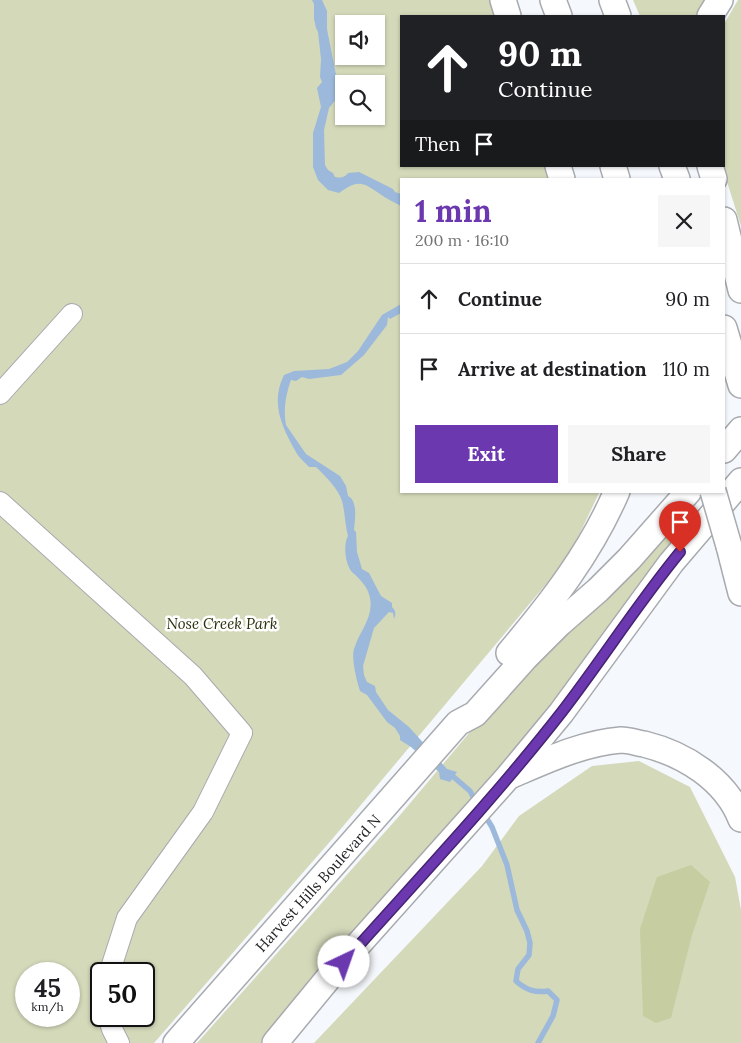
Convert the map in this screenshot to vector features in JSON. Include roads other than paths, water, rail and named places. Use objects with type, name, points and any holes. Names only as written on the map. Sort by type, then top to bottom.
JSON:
[{"type":"main road","points":[[502,0],[508,15]]},
{"type":"main road","points":[[553,0],[559,15]]},
{"type":"main road","points":[[612,0],[618,15]]},
{"type":"main road","points":[[711,15],[720,0]]},
{"type":"main road","points":[[725,224],[741,290]]},
{"type":"main road","points":[[725,331],[741,385]]},
{"type":"main road","points":[[725,449],[741,430]]},
{"type":"main road","points":[[275,1043],[331,975],[430,867],[508,777],[561,713],[671,563],[741,481]]},
{"type":"main road","points":[[458,723],[462,709],[529,630],[566,582],[604,520],[616,493]]},
{"type":"main road","points":[[458,723],[475,714],[526,657],[629,559],[687,493]]},
{"type":"main road","points":[[714,493],[741,593]]},
{"type":"main road","name":"Harvest Hills Boulevard N","points":[[176,1043],[458,723]]},
{"type":"main road","points":[[508,777],[554,757],[584,747],[624,740],[660,748],[684,759],[707,774],[728,796],[741,818]]},
{"type":"street","points":[[0,394],[72,314]]},
{"type":"street","points":[[0,502],[193,676],[242,733],[203,812],[127,918],[113,962]]},
{"type":"street","points":[[111,1027],[119,1043]]},
{"type":"water","points":[[312,0],[322,0],[327,11],[327,29],[336,75],[335,100],[329,108],[324,130],[325,165],[335,177],[359,172],[393,189],[400,194],[400,205],[365,185],[356,184],[339,193],[328,190],[318,180],[313,167],[313,133],[321,107],[317,88],[322,82],[320,77],[321,59],[318,32],[314,19],[314,4]]},
{"type":"water","points":[[400,305],[400,314],[390,319],[388,317],[387,325],[364,355],[341,375],[309,379],[302,377],[296,381],[291,380],[286,402],[285,419],[286,425],[306,454],[340,476],[346,486],[348,496],[355,506],[354,530],[356,532],[357,552],[362,569],[369,573],[381,596],[392,603],[395,611],[394,619],[393,613],[389,612],[374,628],[363,666],[367,682],[375,686],[376,692],[388,710],[409,727],[447,769],[457,772],[450,782],[440,779],[439,772],[411,747],[400,740],[400,736],[395,728],[387,722],[367,695],[360,691],[353,653],[370,612],[369,594],[348,565],[346,540],[348,536],[343,505],[338,491],[316,467],[309,467],[297,454],[282,424],[278,405],[280,385],[284,375],[294,371],[329,369],[347,362],[358,351],[382,315]]},
{"type":"waterway","points":[[449,773],[470,791],[476,802]]},
{"type":"waterway","points":[[484,814],[492,827],[507,865],[517,910],[527,931],[530,943],[529,955],[518,969],[516,981],[523,987],[531,990],[539,992],[548,991],[557,1000],[553,1016],[538,1043]]},
{"type":"park label","name":"Nose Creek Park","points":[[222,623]]}]
